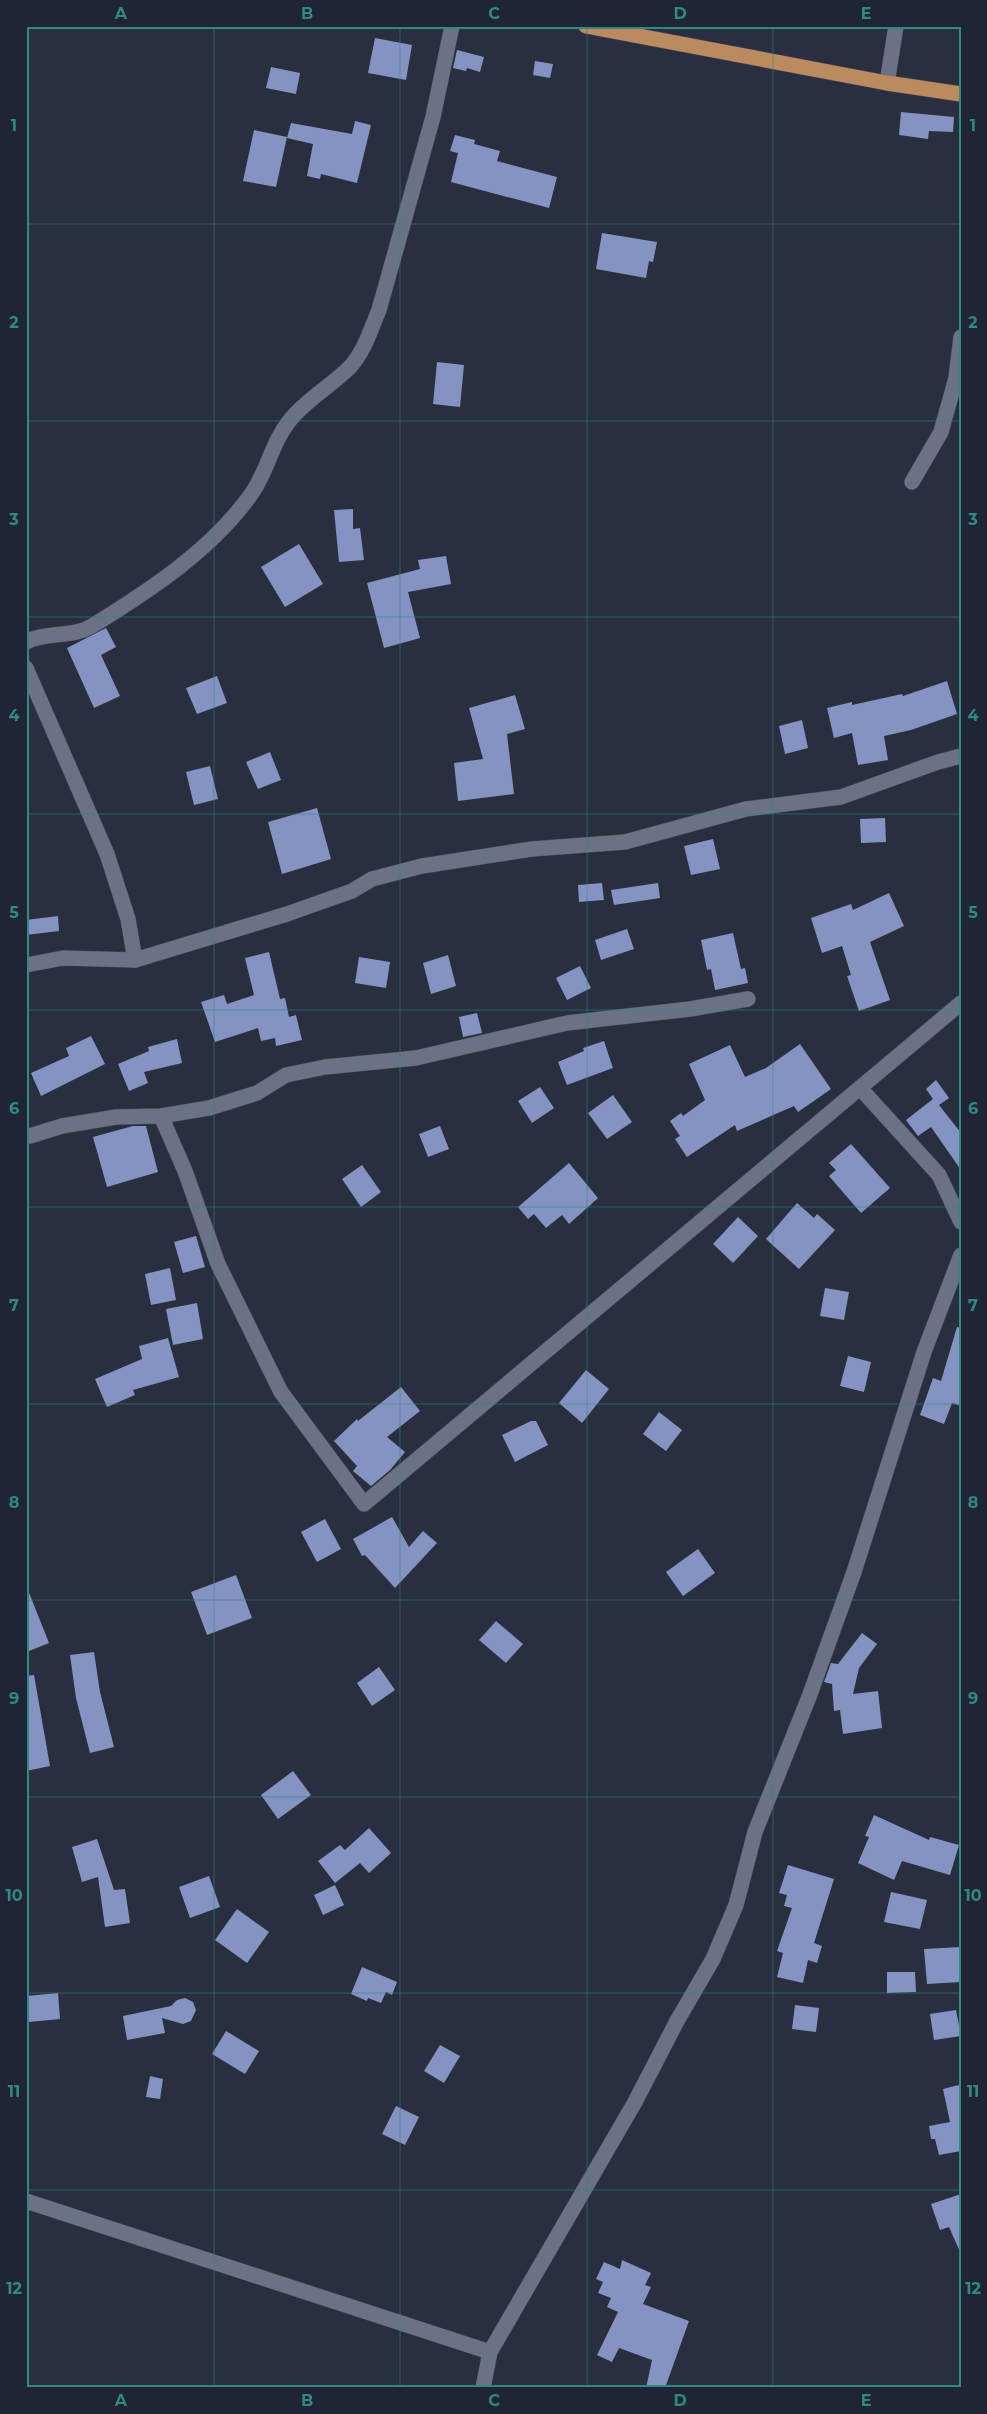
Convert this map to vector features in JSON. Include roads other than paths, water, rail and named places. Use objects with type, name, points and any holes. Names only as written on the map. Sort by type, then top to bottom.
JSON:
[{"type":"main road","points":[[586,26],[887,83],[961,94]]},
{"type":"street","points":[[26,642],[44,635],[90,628],[193,556],[233,518],[253,492],[278,434],[293,416],[351,366],[367,340],[378,310],[433,117],[452,26]]},
{"type":"street","points":[[887,83],[896,26]]},
{"type":"street","points":[[912,482],[941,432],[956,378],[961,337]]},
{"type":"street","points":[[26,668],[107,854],[128,918],[135,960]]},
{"type":"street","points":[[26,965],[64,958],[135,960],[287,914],[352,891],[372,879],[422,866],[532,849],[625,842],[746,809],[841,797],[938,762],[961,756]]},
{"type":"street","points":[[26,1135],[62,1126],[116,1117],[162,1116],[208,1108],[257,1093],[286,1075],[325,1067],[416,1058],[567,1023],[690,1009],[748,999]]},
{"type":"street","points":[[162,1116],[185,1171],[218,1264],[281,1392],[364,1504],[961,1003]]},
{"type":"street","points":[[860,1088],[939,1175],[961,1222]]},
{"type":"street","points":[[483,2388],[490,2352],[635,2102],[677,2021],[713,1960],[736,1905],[755,1832],[809,1697],[854,1572],[924,1352],[961,1255]]},
{"type":"street","points":[[26,2201],[490,2352]]}]
